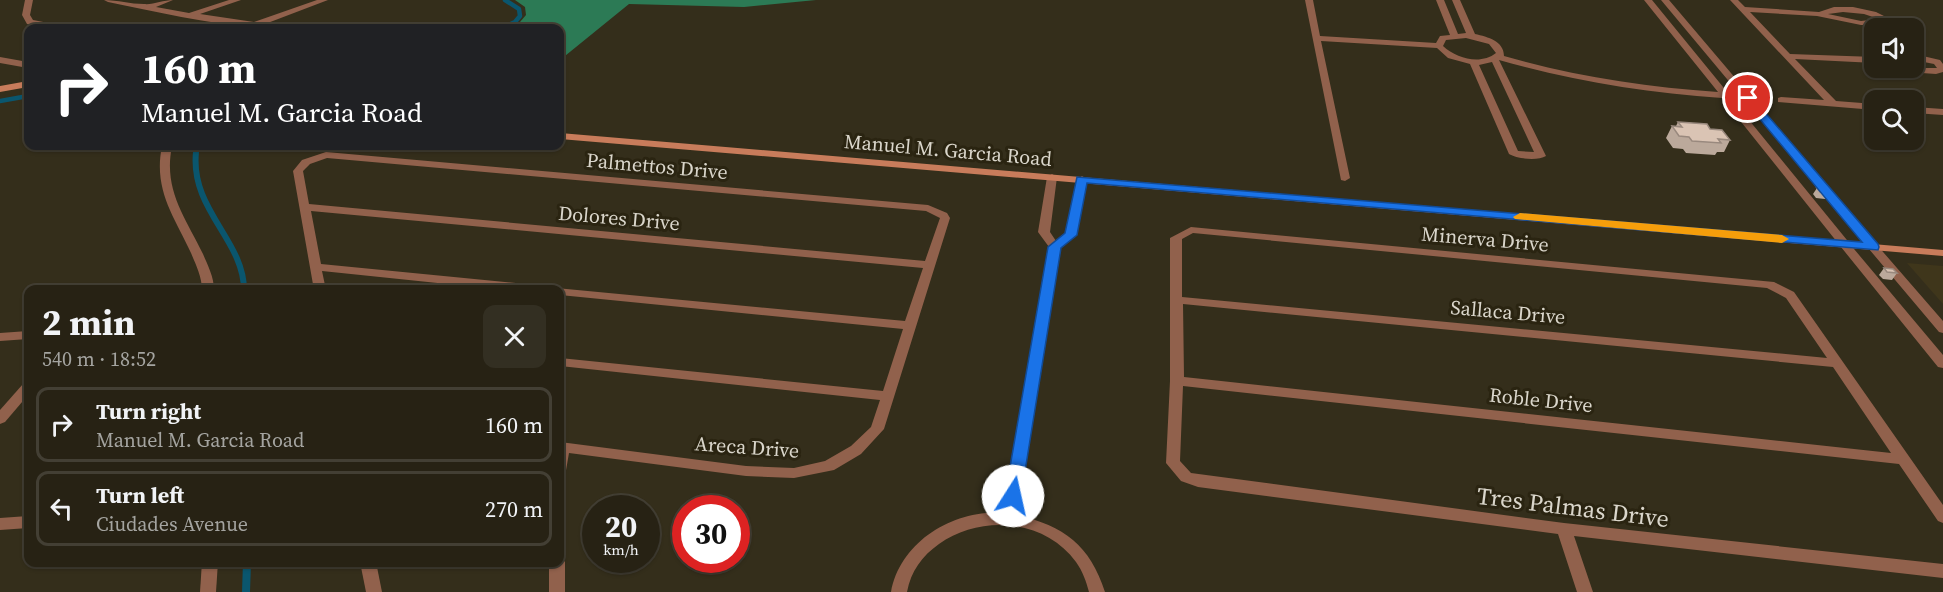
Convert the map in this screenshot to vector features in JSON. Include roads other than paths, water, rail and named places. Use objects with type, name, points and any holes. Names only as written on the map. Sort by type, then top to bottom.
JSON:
[{"type":"main road","points":[[0,89],[24,85]]},
{"type":"main road","name":"Manuel M. Garcia Road","points":[[564,136],[1943,253]]},
{"type":"street","points":[[29,0],[26,15],[30,22],[41,24]]},
{"type":"street","points":[[108,0],[234,24]]},
{"type":"street","points":[[143,8],[169,0]]},
{"type":"street","points":[[187,15],[237,0]]},
{"type":"street","points":[[258,24],[324,0]]},
{"type":"street","points":[[1309,0],[1345,178]]},
{"type":"street","points":[[1440,0],[1454,35]]},
{"type":"street","points":[[1456,0],[1472,36]]},
{"type":"street","points":[[1648,0],[1943,364]]},
{"type":"street","points":[[1665,0],[1943,329]]},
{"type":"street","points":[[1734,0],[1833,104]]},
{"type":"street","points":[[1743,9],[1821,14],[1844,20],[1879,23],[1886,20],[1880,15],[1865,11],[1830,9],[1821,14]]},
{"type":"street","points":[[1438,46],[1443,38],[1454,35],[1472,36],[1497,45],[1502,51],[1497,58]]},
{"type":"street","points":[[1316,38],[1438,46],[1450,55],[1473,61],[1497,58],[1614,85],[1748,98]]},
{"type":"street","points":[[1786,56],[1864,60]]},
{"type":"street","points":[[1473,61],[1515,154],[1541,156],[1497,58]]},
{"type":"street","points":[[1924,59],[1937,62],[1942,69],[1936,72],[1924,71]]},
{"type":"street","points":[[0,60],[24,64]]},
{"type":"street","points":[[1781,100],[1864,106]]},
{"type":"street","points":[[1924,111],[1943,112]]},
{"type":"street","points":[[166,150],[162,160],[165,188],[177,218],[205,272],[207,285]]},
{"type":"street","name":"Palmettos Drive","points":[[305,207],[298,171],[306,162],[326,155],[928,208],[943,214],[945,218]]},
{"type":"street","points":[[1052,177],[1044,232],[1055,247]]},
{"type":"street","points":[[1009,519],[1055,247],[1071,235],[1082,179]]},
{"type":"street","points":[[305,207],[319,285]]},
{"type":"street","name":"Dolores Drive","points":[[305,207],[930,265]]},
{"type":"street","name":"Areca Drive","points":[[564,447],[746,471],[794,473],[829,466],[856,450],[877,429],[945,218]]},
{"type":"street","name":"Minerva Drive","points":[[1176,300],[1176,238],[1191,230],[1753,281],[1770,285],[1790,295],[1836,363]]},
{"type":"street","points":[[317,267],[496,285]]},
{"type":"street","points":[[564,291],[912,326]]},
{"type":"street","points":[[1176,300],[1176,381]]},
{"type":"street","name":"Sallaca Drive","points":[[1176,300],[1836,363]]},
{"type":"street","points":[[0,337],[24,335]]},
{"type":"street","points":[[564,362],[889,396]]},
{"type":"street","points":[[1836,363],[1943,517]]},
{"type":"street","name":"Roble Drive","points":[[1176,381],[1901,459]]},
{"type":"street","name":"Tres Palmas Drive","points":[[1176,381],[1173,463],[1178,471],[1198,481],[1564,529],[1943,571]]},
{"type":"street","points":[[0,419],[24,392]]},
{"type":"street","points":[[899,592],[900,581],[916,553],[942,532],[974,520],[1009,519],[1037,525],[1062,538],[1082,556],[1095,579],[1097,592]]},
{"type":"street","points":[[0,524],[24,522]]},
{"type":"street","points":[[1564,529],[1585,592]]},
{"type":"street","points":[[208,592],[210,567]]},
{"type":"street","points":[[369,567],[374,592]]},
{"type":"street","points":[[557,567],[558,592]]},
{"type":"waterway","points":[[505,0],[519,9],[520,16],[511,24]]},
{"type":"waterway","points":[[0,101],[24,97]]},
{"type":"waterway","points":[[196,153],[196,173],[201,191],[236,255],[243,285]]},
{"type":"waterway","points":[[246,592],[247,567]]}]
